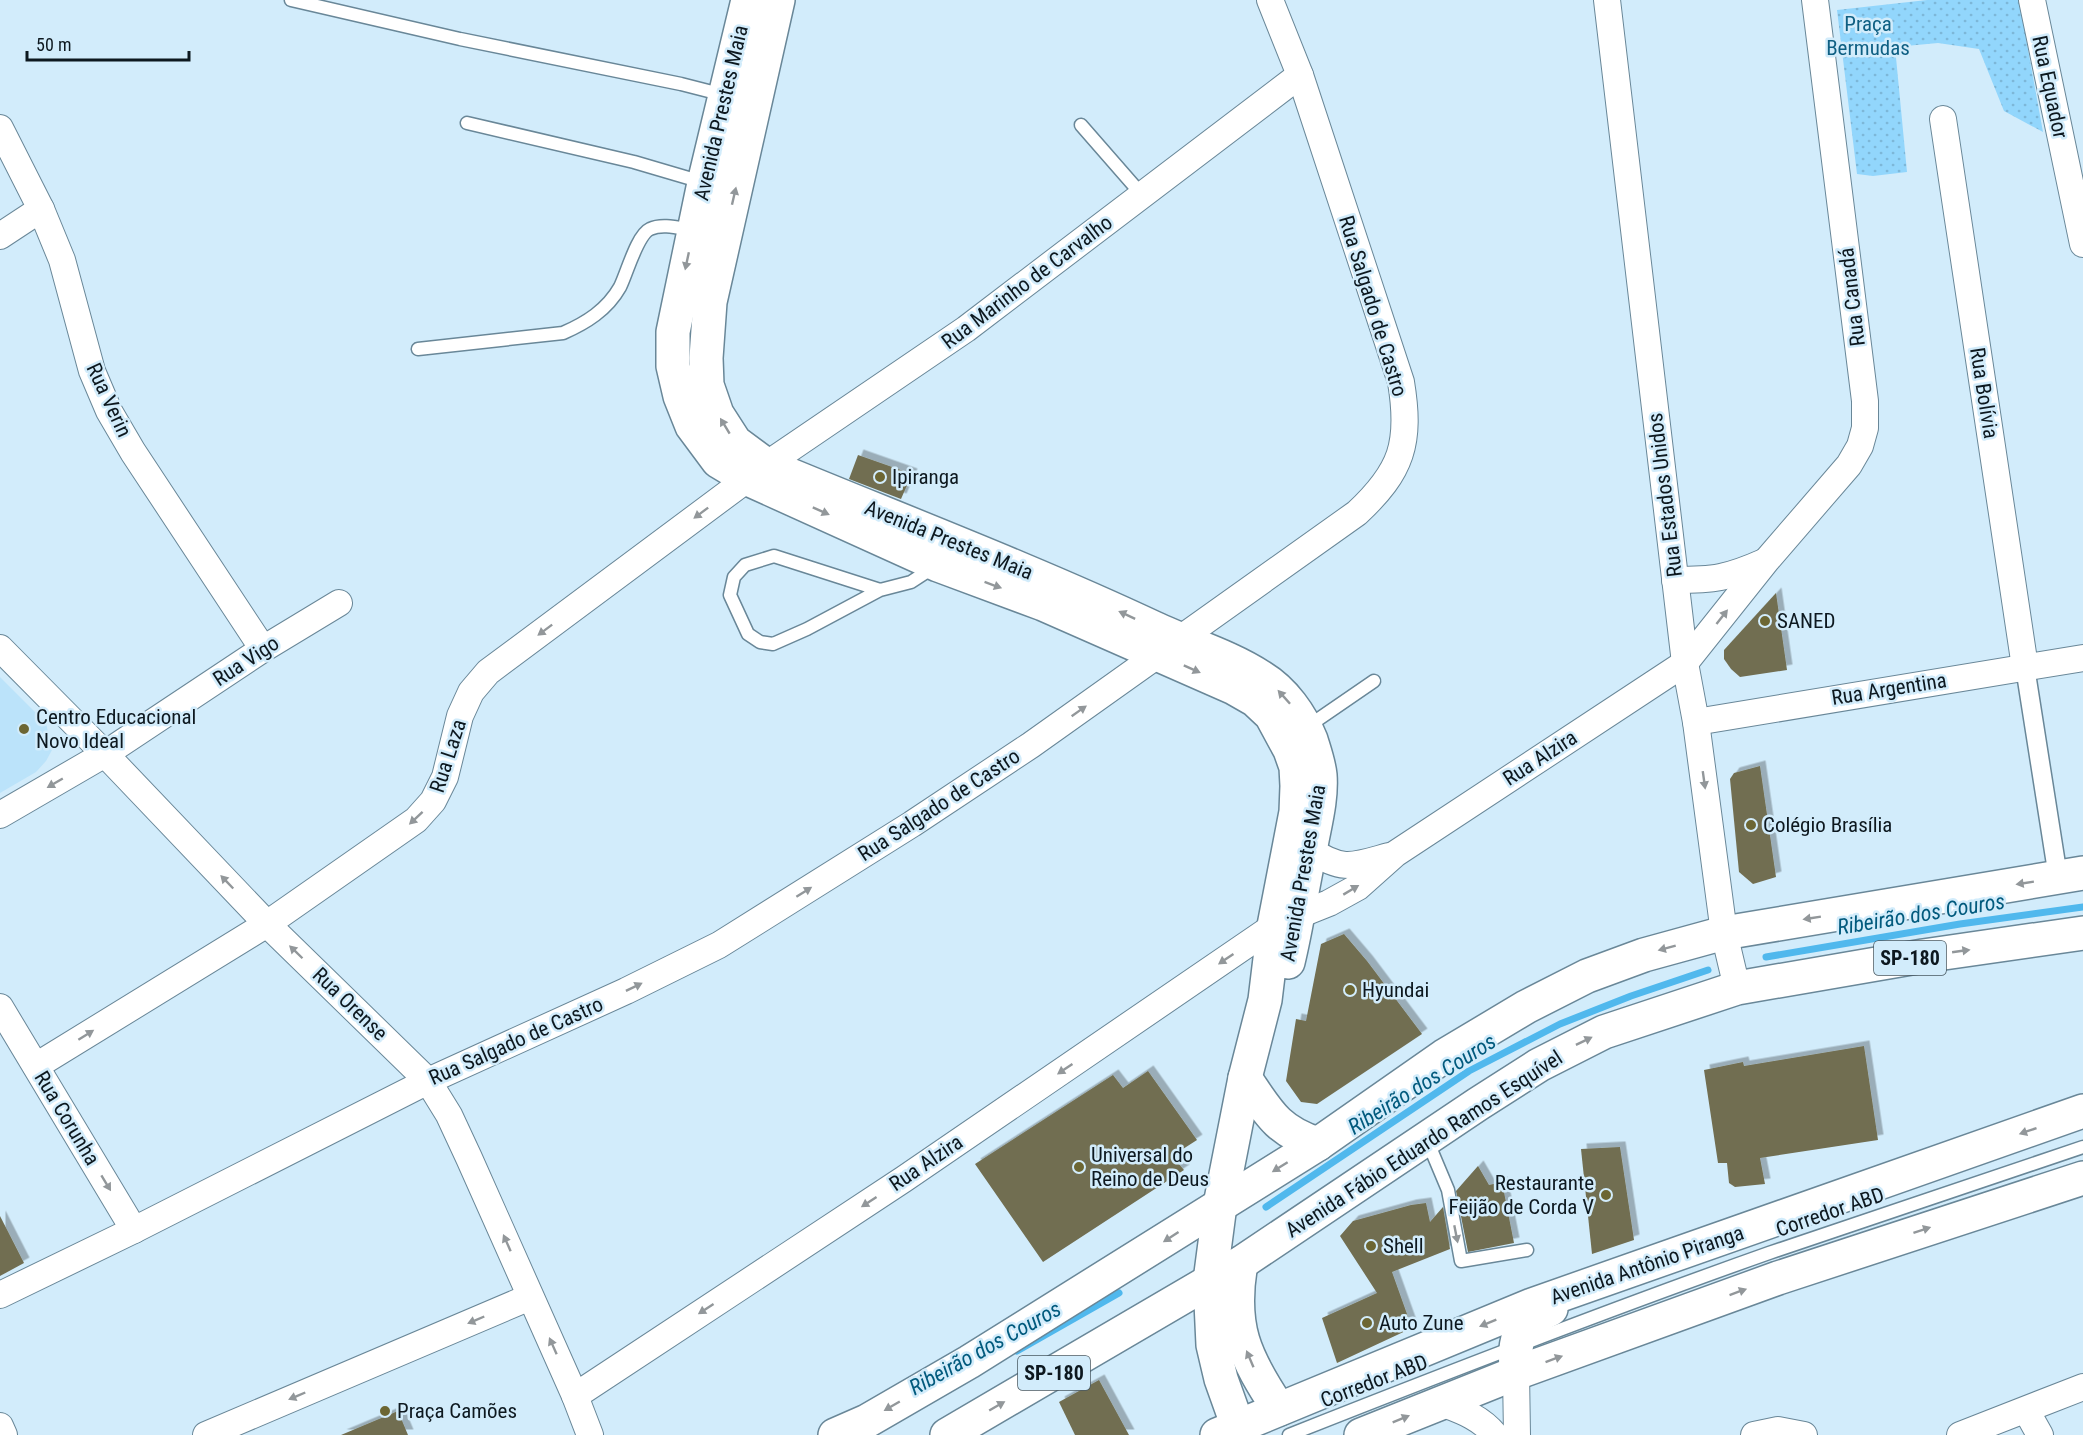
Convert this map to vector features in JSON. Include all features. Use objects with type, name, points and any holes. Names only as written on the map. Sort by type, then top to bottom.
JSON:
[{"type":"main road","name":"Avenida Prestes Maia","points":[[748,0],[704,183],[673,332],[673,366],[680,396],[692,426],[718,461],[757,472],[943,552],[1038,576],[1169,647],[1221,656],[1262,677],[1282,693],[1295,711],[1297,786],[1284,910],[1285,973],[1265,1000],[1245,1078],[1220,1205],[1210,1281],[1213,1345],[1232,1432]]},
{"type":"main road","name":"Avenida Prestes Maia","points":[[757,472],[717,414],[707,386],[706,358],[710,302],[778,0]]},
{"type":"main road","name":"Avenida Prestes Maia","points":[[1284,910],[1310,850],[1319,803],[1320,774],[1311,741],[1295,734]]},
{"type":"main road","name":"SP-180","points":[[835,1435],[867,1421],[969,1362],[1133,1261],[1318,1144],[1444,1056],[1526,1007],[1597,972],[1644,955],[1724,933],[2071,875]]},
{"type":"main road","name":"Avenida Fábio Eduardo Ramos Esquível","points":[[946,1435],[1241,1263],[1539,1065],[1604,1032],[1737,988],[1923,956],[2083,933]]},
{"type":"main road","points":[[1245,1078],[1270,1115],[1288,1132],[1318,1144]]},
{"type":"main road","name":"Avenida Antônio Piranga","points":[[1232,1432],[1284,1422],[1532,1305],[2083,1111]]},
{"type":"main road","points":[[1361,1435],[1441,1403],[1515,1360],[1778,1278],[2083,1178]]},
{"type":"main road","points":[[1220,1205],[1225,1215],[1241,1231],[1251,1238],[1271,1244]]},
{"type":"main road","points":[[1241,1263],[1236,1301],[1241,1339],[1251,1365],[1284,1422]]},
{"type":"main road","points":[[1515,1360],[1520,1330],[1540,1314],[1614,1276]]},
{"type":"street","name":"Rua Salgado de Castro","points":[[0,1295],[134,1230],[428,1080],[626,991],[719,945],[1032,746],[1357,513],[1379,493],[1393,472],[1403,444],[1406,413],[1401,382],[1300,75],[1270,0]]},
{"type":"street","name":"Rua Estados Unidos","points":[[1607,0],[1685,663],[1696,722],[1724,933],[1737,988]]},
{"type":"street","name":"Rua Canadá","points":[[1685,663],[1767,561],[1849,465],[1860,446],[1865,428],[1863,390],[1815,0]]},
{"type":"street","name":"Rua Equador","points":[[2032,0],[2083,244]]},
{"type":"street","name":"Rua Marinho de Carvalho","points":[[757,472],[966,329],[1300,75]]},
{"type":"street","name":"Rua Bolívia","points":[[1943,119],[2025,667]]},
{"type":"street","name":"Rua Verin","points":[[0,128],[41,209],[62,260],[92,370],[110,411],[133,452],[263,649]]},
{"type":"street","points":[[0,236],[41,209]]},
{"type":"street","name":"Rua Laza","points":[[36,1066],[267,924],[416,820],[433,801],[445,777],[460,716],[471,692],[488,672],[757,472]]},
{"type":"street","name":"Rua Canadá","points":[[1675,580],[1711,580],[1733,575],[1767,561]]},
{"type":"street","name":"Rua Vigo","points":[[0,815],[105,754],[263,649],[339,603]]},
{"type":"street","name":"Rua Orense","points":[[0,648],[267,924],[428,1080],[449,1115],[464,1147],[575,1396],[590,1435]]},
{"type":"street","name":"Rua Argentina","points":[[1696,722],[2083,658]]},
{"type":"street","name":"Rua Alzira","points":[[575,1396],[904,1179],[1284,910],[1329,903],[1358,887],[1395,854],[1685,663]]},
{"type":"street","points":[[2025,667],[2071,875]]},
{"type":"street","name":"Rua Alzira","points":[[1310,850],[1329,863],[1345,866],[1395,854]]},
{"type":"street","name":"Rua Corunha","points":[[0,1007],[134,1230]]},
{"type":"street","points":[[206,1435],[530,1297]]},
{"type":"street","points":[[1515,1360],[1517,1435]]},
{"type":"street","points":[[1960,1435],[2083,1387]]},
{"type":"street","points":[[1441,1403],[1474,1416],[1495,1435]]},
{"type":"street","points":[[2026,1410],[2040,1435]]},
{"type":"street","points":[[0,1426],[4,1435]]},
{"type":"street","points":[[1754,1435],[1778,1430],[1804,1435]]},
{"type":"lane","points":[[291,0],[460,39],[725,95]]},
{"type":"lane","points":[[467,123],[633,162],[704,183]]},
{"type":"lane","points":[[1081,125],[1143,196]]},
{"type":"lane","points":[[418,349],[562,333],[583,324],[599,313],[619,289],[642,236],[649,229],[663,226],[694,230]]},
{"type":"lane","points":[[880,590],[774,555],[745,565],[734,577],[730,594],[748,634],[760,642],[773,644],[807,629],[880,590],[911,582],[943,552]]},
{"type":"lane","points":[[1295,734],[1374,681]]},
{"type":"lane","points":[[1426,1139],[1448,1190],[1461,1261],[1527,1250]]},
{"type":"lane","name":"Corredor ABD","points":[[1284,1422],[1515,1360],[1770,1253],[2083,1147]]},
{"type":"shaded area","name":"Centro Educacional Novo Ideal","points":[[0,677],[46,723],[52,750],[36,772],[0,793]]},
{"type":"green space","name":"Praça Bermudas","points":[[1927,0],[2019,0],[2043,132],[2004,111],[1979,49],[1938,43],[1895,47],[1907,172],[1873,176],[1857,174],[1837,10]]},
{"type":"building","name":"Ipiranga","points":[[858,455],[912,474],[901,499],[849,479]]},
{"type":"building","name":"SANED","points":[[1776,593],[1787,670],[1740,677],[1724,659],[1724,650]]},
{"type":"building","name":"Colégio Brasília","points":[[1760,766],[1776,877],[1753,884],[1739,872],[1730,779],[1734,773]]},
{"type":"building","name":"Hyundai","points":[[1344,934],[1422,1034],[1317,1104],[1301,1102],[1286,1081],[1296,1019],[1306,1021],[1321,944]]},
{"type":"building","points":[[1864,1046],[1878,1140],[1760,1158],[1765,1184],[1735,1187],[1729,1183],[1727,1163],[1718,1163],[1704,1070],[1743,1062],[1744,1066]]},
{"type":"building","name":"Universal do Reino de Deus","points":[[1148,1071],[1197,1140],[1172,1156],[1184,1170],[1043,1262],[975,1164],[1113,1075],[1123,1088]]},
{"type":"building","name":"Restaurante Feijão de Corda V","points":[[1620,1147],[1634,1240],[1592,1254],[1581,1149]]},
{"type":"building","points":[[1478,1166],[1489,1185],[1502,1182],[1514,1243],[1468,1252],[1456,1191]]},
{"type":"building","points":[[1426,1203],[1430,1222],[1443,1207],[1450,1249],[1392,1272],[1412,1328],[1337,1363],[1322,1318],[1377,1293],[1340,1236],[1353,1221]]},
{"type":"building","points":[[0,1216],[24,1263],[0,1276]]},
{"type":"building","points":[[1099,1380],[1129,1435],[1075,1435],[1059,1402]]},
{"type":"building","points":[[398,1411],[408,1435],[341,1435]]},
{"type":"waterway","name":"Ribeirão dos Couros","points":[[1766,957],[1960,924],[2083,907]]},
{"type":"waterway","name":"Ribeirão dos Couros","points":[[1266,1207],[1469,1071],[1560,1024],[1631,996],[1708,970]]},
{"type":"waterway","name":"Ribeirão dos Couros","points":[[1017,1351],[1119,1293]]},
{"type":"place","name":"Ipiranga","points":[[880,477]]},
{"type":"place","name":"SANED","points":[[1765,621]]},
{"type":"place","name":"Centro Educacional Novo Ideal","points":[[24,729]]},
{"type":"place","name":"Colégio Brasília","points":[[1751,825]]},
{"type":"place","name":"Hyundai","points":[[1350,990]]},
{"type":"place","name":"Universal do Reino de Deus","points":[[1079,1167]]},
{"type":"place","name":"Restaurante Feijão de Corda V","points":[[1606,1195]]},
{"type":"place","name":"Shell","points":[[1371,1246]]},
{"type":"place","name":"Auto Zune","points":[[1367,1323]]},
{"type":"place","name":"Praça Camões","points":[[385,1411]]}]
